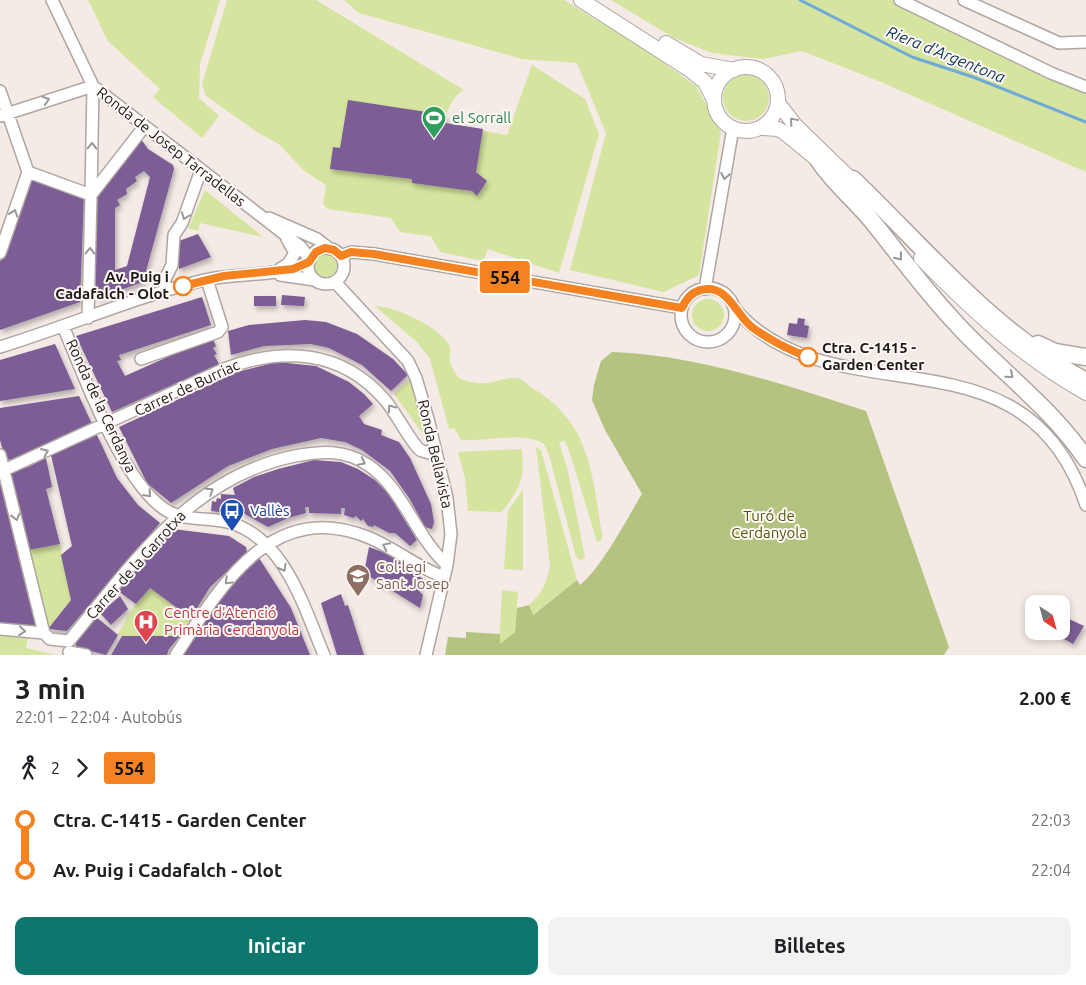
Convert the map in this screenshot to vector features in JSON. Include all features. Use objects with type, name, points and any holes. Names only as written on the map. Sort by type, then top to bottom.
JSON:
[{"type":"highway","points":[[816,158],[871,220],[936,302],[975,343],[1048,411],[1086,459]]},
{"type":"highway","points":[[853,179],[893,223],[1000,325],[1049,361],[1086,381]]},
{"type":"highway","points":[[893,223],[909,230],[995,312],[1029,340],[1055,352],[1086,357]]},
{"type":"main road","points":[[581,0],[690,70],[705,82],[719,115],[732,128],[747,130],[778,129],[785,133],[893,223],[940,279],[998,334],[1053,374],[1086,392]]},
{"type":"main road","points":[[593,0],[701,64],[734,70],[753,68],[769,77],[778,94],[778,103],[773,117],[763,128]]},
{"type":"main road","points":[[714,100],[720,82],[734,70]]},
{"type":"main road","points":[[778,103],[800,130],[853,179]]},
{"type":"street","name":"Ronda de Josep Tarradellas","points":[[52,0],[93,86],[285,237],[301,247],[309,261]]},
{"type":"street","points":[[900,0],[1051,73],[1086,87]]},
{"type":"street","points":[[964,0],[1059,43],[1086,42]]},
{"type":"street","points":[[4,114],[93,86],[88,318]]},
{"type":"street","points":[[0,91],[4,114],[28,172],[0,253]]},
{"type":"street","points":[[91,195],[144,127]]},
{"type":"street","points":[[705,289],[732,128]]},
{"type":"street","points":[[165,291],[166,279],[172,265],[174,235],[182,223],[201,170]]},
{"type":"street","points":[[28,172],[91,195]]},
{"type":"street","name":"Ronda de Josep Tarradellas","points":[[254,211],[317,239],[330,249]]},
{"type":"street","name":"Ronda de Josep Tarradellas","points":[[268,272],[284,267],[293,259],[295,253],[285,237]]},
{"type":"street","points":[[0,347],[165,291],[207,280],[268,272],[293,269],[309,261],[316,252],[330,249],[341,256],[344,264],[343,272],[335,282],[326,284],[315,280],[268,272]]},
{"type":"street","points":[[341,256],[351,252],[374,254],[682,308]]},
{"type":"street","points":[[309,261],[309,272],[315,280]]},
{"type":"street","points":[[141,358],[218,332],[222,327],[207,280]]},
{"type":"street","name":"Ronda Bellavista","points":[[335,282],[408,361],[423,400],[449,514],[451,534],[447,564],[426,655]]},
{"type":"street","points":[[734,308],[733,324],[729,331],[718,340],[712,342],[697,340],[683,326],[682,308],[694,293],[705,289],[720,292],[729,298],[734,308],[752,328],[807,357],[854,368],[968,388],[1005,404],[1038,426],[1062,453],[1077,479],[1086,505]]},
{"type":"street","name":"Ronda de la Cerdanya","points":[[63,326],[106,425],[132,474],[146,493],[176,517]]},
{"type":"street","points":[[729,331],[752,328]]},
{"type":"street","name":"Carrer de Burriac","points":[[2,471],[248,360],[272,355],[312,356],[336,364],[356,375],[385,399],[420,450],[435,455]]},
{"type":"street","name":"Carrer de la Garrotxa","points":[[69,649],[176,517],[208,492],[242,473],[285,458],[313,452],[335,451],[366,464],[376,471],[390,486],[434,553],[447,564]]},
{"type":"street","points":[[0,455],[2,471],[44,633],[50,639],[69,649],[86,655]]},
{"type":"street","points":[[176,517],[228,523],[242,528],[266,545],[278,558],[301,598],[324,655]]},
{"type":"street","points":[[176,655],[216,592],[266,545],[292,531],[306,528],[330,527],[368,538],[402,554],[430,572],[444,577]]},
{"type":"street","points":[[0,628],[44,633]]},
{"type":"green space","points":[[88,0],[220,0],[200,64],[199,98],[219,116],[202,138],[153,97],[160,89],[108,41]]},
{"type":"green space","name":"el Sorrall","points":[[227,0],[316,0],[464,90],[460,92],[451,104],[445,124],[507,135],[532,65],[585,99],[599,134],[559,273],[488,249],[483,261],[440,252],[431,236],[400,232],[391,218],[328,209],[323,204],[326,185],[303,170],[279,144],[260,134],[206,96],[202,84]]},
{"type":"green space","points":[[344,0],[564,0],[643,48],[696,86],[721,132],[699,275],[664,292],[570,270],[606,133],[577,63],[522,59],[359,13]]},
{"type":"green space","points":[[611,0],[893,0],[1056,81],[1086,93],[1086,172],[881,82],[802,51],[763,59],[712,53],[674,38]]},
{"type":"green space","points":[[742,75],[750,75],[759,79],[765,85],[769,98],[765,111],[759,117],[750,121],[742,121],[733,117],[727,111],[723,102],[723,94],[727,85],[733,79]]},
{"type":"green space","points":[[205,190],[263,237],[200,223],[198,231],[188,228]]},
{"type":"green space","points":[[325,254],[333,258],[337,266],[333,274],[325,278],[317,274],[313,266],[317,258]]},
{"type":"green space","points":[[708,299],[714,300],[719,304],[723,309],[723,321],[719,326],[714,330],[708,331],[702,330],[697,326],[693,321],[692,315],[693,309],[697,304],[702,300]]},
{"type":"green space","points":[[375,306],[404,314],[436,331],[449,345],[453,370],[459,378],[471,382],[484,383],[518,378],[553,403],[567,418],[578,435],[586,453],[602,535],[602,540],[597,542],[570,453],[565,441],[559,442],[568,471],[585,558],[579,560],[576,556],[549,455],[544,444],[526,438],[461,440],[454,428],[449,429],[430,359],[418,343]]},
{"type":"green space","name":"Turó de Cerdanyola","points":[[612,352],[644,354],[709,365],[805,391],[866,411],[949,647],[944,655],[445,655],[448,637],[466,638],[466,632],[500,634],[500,644],[515,632],[517,608],[529,605],[533,615],[577,580],[580,585],[589,577],[606,555],[642,494],[605,430],[592,400],[601,361]]},
{"type":"green space","points":[[410,379],[419,404],[425,437],[394,394]]},
{"type":"green space","points":[[536,447],[541,450],[577,580],[532,615],[529,605],[543,587],[550,565]]},
{"type":"green space","points":[[522,449],[522,477],[513,496],[502,512],[468,511],[465,478],[458,452]]},
{"type":"green space","points":[[523,489],[523,570],[504,569],[508,511]]},
{"type":"green space","points":[[60,544],[71,600],[48,629],[29,550]]},
{"type":"green space","points":[[150,588],[191,618],[180,636],[117,636],[132,609]]},
{"type":"green space","points":[[502,590],[518,592],[515,632],[499,645]]},
{"type":"green space","points":[[0,633],[28,637],[26,648],[56,655],[0,655]]},
{"type":"building","name":"el Sorrall","points":[[348,100],[446,115],[445,123],[483,129],[476,172],[487,181],[477,196],[472,191],[412,183],[412,179],[330,169],[333,147],[340,148]]},
{"type":"building","points":[[141,139],[148,149],[173,165],[174,169],[143,282],[98,298],[93,286],[95,196]],"holes":[[[144,171],[150,177],[127,266],[115,270],[115,208],[120,205],[117,200],[127,194],[126,189],[137,181],[135,177]]]},
{"type":"building","points":[[33,178],[84,196],[80,302],[0,330],[0,262],[29,180]]},
{"type":"building","points":[[198,234],[211,257],[179,269],[176,242]]},
{"type":"building","points":[[282,295],[305,297],[304,306],[281,305]]},
{"type":"building","points":[[254,296],[276,296],[276,306],[254,306]]},
{"type":"building","points":[[202,297],[211,325],[119,355],[121,360],[117,361],[125,376],[212,337],[216,346],[213,348],[217,354],[214,355],[219,364],[112,412],[76,336]]},
{"type":"building","points":[[798,318],[805,319],[804,325],[809,326],[807,338],[787,335],[789,323],[797,324]]},
{"type":"building","points":[[305,320],[326,322],[357,334],[393,359],[408,375],[391,391],[362,365],[329,348],[311,344],[264,346],[231,355],[228,331],[249,325]]},
{"type":"building","points":[[55,344],[75,389],[0,401],[0,360]]},
{"type":"building","points":[[277,362],[316,366],[349,382],[364,394],[373,404],[359,416],[364,424],[382,430],[381,435],[399,442],[410,458],[431,504],[434,522],[432,529],[425,527],[409,498],[390,471],[362,450],[345,442],[321,438],[272,449],[228,466],[171,503],[147,483],[119,427],[237,372]]},
{"type":"building","points":[[79,396],[92,424],[13,461],[5,458],[0,440],[0,408]]},
{"type":"building","points":[[97,435],[117,478],[138,505],[160,523],[67,631],[48,629],[71,600],[61,555],[72,546],[51,455]]},
{"type":"building","points":[[46,458],[52,487],[46,489],[60,544],[29,550],[14,487],[11,488],[8,473],[28,467]]},
{"type":"building","points":[[314,460],[341,462],[358,469],[375,480],[388,493],[417,540],[410,546],[395,533],[389,533],[374,525],[373,527],[368,526],[363,519],[361,521],[356,516],[353,518],[344,515],[345,508],[341,508],[341,514],[309,513],[309,507],[305,507],[306,513],[288,518],[268,527],[236,509],[235,514],[211,511],[212,501],[216,502],[217,498],[221,499],[221,494],[235,495],[233,488],[254,477]]},
{"type":"building","points":[[1,483],[38,627],[0,624]]},
{"type":"building","points":[[173,529],[229,536],[246,547],[247,553],[210,587],[191,618],[150,588],[136,604],[118,591]]},
{"type":"building","points":[[369,547],[391,555],[414,569],[413,571],[423,579],[419,591],[423,595],[420,608],[364,573]]},
{"type":"building","points":[[259,558],[291,608],[310,655],[178,655],[219,594]]},
{"type":"building","points":[[341,594],[345,606],[348,605],[364,655],[337,655],[321,603]]},
{"type":"building","points":[[120,596],[128,609],[111,625],[100,613]]},
{"type":"building","points":[[95,616],[118,635],[106,655],[76,647],[75,639]]},
{"type":"building","points":[[1070,619],[1084,626],[1073,644],[1066,640],[1070,640]]},
{"type":"building","name":"Centre d'Atenció Primària Cerdanyola","points":[[122,636],[180,636],[169,649],[167,655],[111,655]]},
{"type":"waterway","name":"Riera d'Argentona","points":[[800,0],[912,57],[973,77],[1086,122]]},
{"type":"bus line","name":"554","points":[[183,286],[224,276],[293,269],[309,262],[312,255],[325,248],[334,250],[341,256],[357,251],[682,308],[694,293],[699,290],[713,289],[729,298],[734,308],[752,328],[808,357]]},
{"type":"place","name":"el Sorrall","points":[[434,139]]},
{"type":"place","name":"Av. Puig i Cadafalch - Olot","points":[[183,286]]},
{"type":"place","name":"Ctra. C-1415 - Garden Center","points":[[808,357]]},
{"type":"place","name":"Vallès","points":[[232,532]]},
{"type":"place","name":"Col·legi Sant Josep","points":[[358,597]]},
{"type":"place","name":"Centre d'Atenció Primària Cerdanyola","points":[[146,643]]}]
